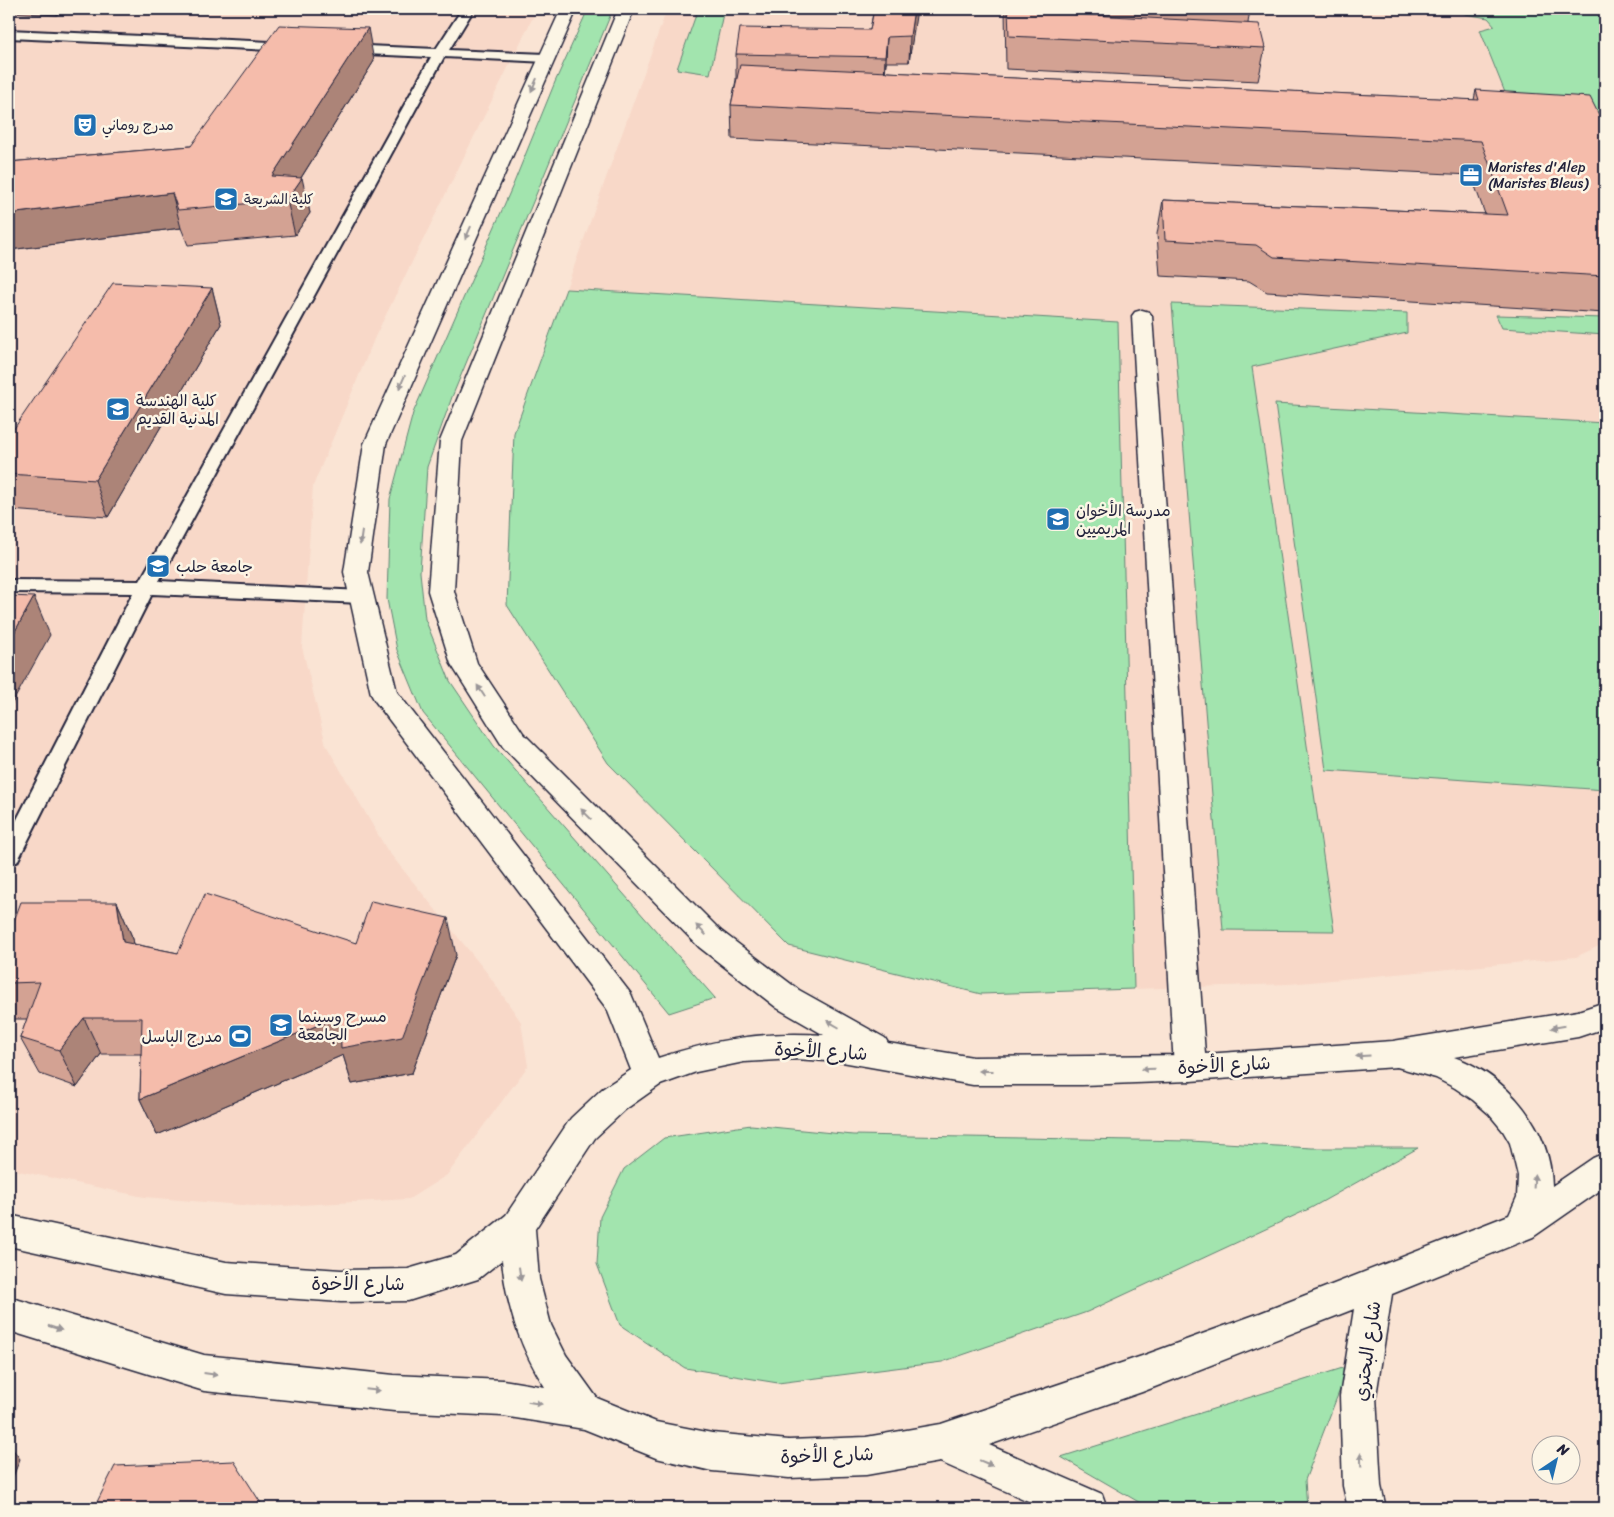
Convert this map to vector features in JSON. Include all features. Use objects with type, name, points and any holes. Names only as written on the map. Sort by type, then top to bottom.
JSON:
[{"type":"main road","points":[[569,9],[375,444],[356,572],[384,694],[620,1003],[649,1075]]},
{"type":"main road","points":[[626,9],[451,441],[441,591],[464,664],[513,740],[710,938],[788,999],[890,1057]]},
{"type":"main road","points":[[1142,316],[1190,1068]]},
{"type":"main road","name":"شارع الأخوة","points":[[9,1230],[226,1278],[341,1286],[408,1284],[466,1268],[518,1226],[583,1128],[614,1099],[649,1075],[696,1059],[754,1048],[794,1046],[842,1048],[973,1071],[1082,1071],[1190,1068],[1392,1054],[1578,1024],[1605,1015]]},
{"type":"main road","points":[[1392,1054],[1426,1060],[1458,1072],[1487,1091],[1512,1116],[1528,1144],[1535,1173],[1533,1202],[1521,1226]]},
{"type":"main road","name":"شارع الأخوة","points":[[9,1314],[204,1373],[394,1392],[503,1398],[584,1411],[656,1440],[712,1452],[789,1459],[866,1456],[941,1444],[1142,1374],[1376,1283],[1521,1226],[1605,1168]]},
{"type":"main road","points":[[518,1226],[518,1257],[522,1290],[531,1322],[544,1353],[562,1383],[584,1411]]},
{"type":"main road","name":"شارع البحتري","points":[[1367,1508],[1362,1486],[1358,1396],[1376,1283]]},
{"type":"main road","points":[[941,1444],[1088,1508]]},
{"type":"lane","points":[[9,856],[146,587],[440,53],[468,9]]},
{"type":"lane","points":[[9,34],[303,47]]},
{"type":"lane","points":[[332,48],[546,58]]},
{"type":"lane","points":[[9,586],[146,587],[362,597]]},
{"type":"shaded area","name":"جامعة حلب","points":[[9,9],[537,9],[375,337],[313,486],[302,647],[326,745],[387,850],[488,974],[521,1022],[528,1066],[447,1175],[409,1199],[264,1207],[144,1197],[9,1169]]},
{"type":"shaded area","name":"مدرسة الأخوان المريميين","points":[[667,9],[1605,9],[1605,943],[1576,957],[1289,984],[981,994],[789,946],[608,763],[507,605],[514,433]]},
{"type":"green space","points":[[588,9],[613,9],[452,397],[427,467],[420,572],[425,619],[450,681],[494,746],[715,998],[669,1013],[423,713],[397,650],[387,599],[390,499],[413,413]]},
{"type":"green space","points":[[698,9],[724,9],[710,74],[677,69]]},
{"type":"green space","points":[[1456,9],[1605,9],[1605,167],[1512,110],[1480,30],[1495,26],[1488,18],[1465,14]]},
{"type":"green space","points":[[566,289],[1118,322],[1134,989],[981,994],[789,946],[608,763],[507,605],[514,433]]},
{"type":"green space","points":[[1172,304],[1407,313],[1407,333],[1252,367],[1334,931],[1223,930]]},
{"type":"green space","points":[[1496,315],[1605,318],[1605,335],[1502,328]]},
{"type":"green space","points":[[1275,404],[1605,423],[1605,790],[1326,770]]},
{"type":"green space","points":[[751,1125],[853,1135],[1190,1141],[1312,1148],[1418,1148],[1311,1208],[1087,1312],[942,1362],[778,1383],[685,1368],[620,1325],[597,1264],[600,1217],[624,1169],[664,1138]]},
{"type":"green space","points":[[1349,1366],[1305,1480],[1307,1508],[1149,1508],[1061,1457]]},
{"type":"building","points":[[874,9],[914,9],[910,36],[887,37],[885,57],[736,54],[740,28],[870,30]]},
{"type":"building","points":[[1008,9],[1074,9],[1074,14],[1259,24],[1265,48],[1009,36]]},
{"type":"building","points":[[279,25],[368,28],[272,176],[302,178],[287,200],[178,210],[172,193],[9,214],[9,162],[191,146]]},
{"type":"building","points":[[740,65],[1479,100],[1476,90],[1590,97],[1605,127],[1605,276],[1274,257],[1256,245],[1165,240],[1163,200],[1508,215],[1481,141],[731,105]]},
{"type":"building","points":[[113,283],[212,288],[95,480],[9,474],[9,436]]},
{"type":"building","points":[[9,596],[34,597],[9,642]]},
{"type":"building","name":"مدرج الباسل","points":[[205,894],[356,943],[371,901],[448,918],[402,1037],[341,1048],[340,1016],[140,1099],[142,1018],[84,1018],[59,1050],[20,1038],[40,982],[9,983],[9,934],[21,902],[117,902],[123,942],[178,953]]},
{"type":"building","points":[[234,1461],[264,1508],[94,1508],[115,1466]]},
{"type":"place","name":"مدرج روماني","points":[[85,125]]},
{"type":"place","name":"Maristes d'Alep (Maristes Bleus)","points":[[1471,175]]},
{"type":"place","name":"كلية الشريعة","points":[[226,199]]},
{"type":"place","name":"كلية الهندسة المدنية القديم","points":[[118,409]]},
{"type":"place","name":"مدرسة الأخوان المريميين","points":[[1058,519]]},
{"type":"place","name":"جامعة حلب","points":[[158,566]]},
{"type":"place","name":"مسرح وسينما الجامعة","points":[[281,1025]]},
{"type":"place","name":"مدرج الباسل","points":[[240,1036]]}]
